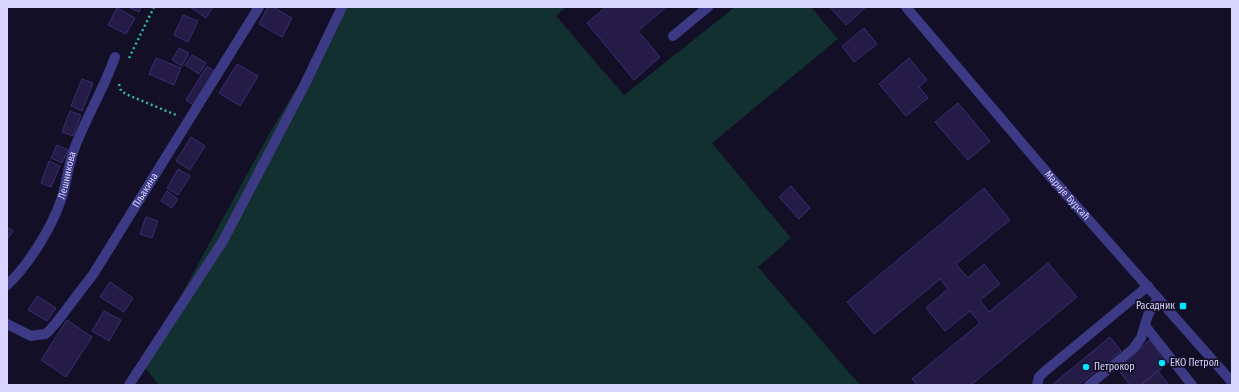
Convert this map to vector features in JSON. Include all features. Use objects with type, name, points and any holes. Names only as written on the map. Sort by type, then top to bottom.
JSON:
[{"type":"street","name":"Пљакина","points":[[7,324],[31,336],[37,336],[46,334],[56,323],[94,273],[259,7]]},
{"type":"street","points":[[130,384],[224,241],[305,84],[342,7]]},
{"type":"street","points":[[673,36],[708,7]]},
{"type":"street","name":"Марије Бурсаћ","points":[[906,7],[1049,175],[1232,382]]},
{"type":"street","name":"Лешникова","points":[[7,285],[25,263],[53,219],[61,201],[75,146],[108,78],[114,57]]},
{"type":"street","points":[[1037,385],[1038,377],[1148,286]]},
{"type":"street","points":[[1089,385],[1133,349],[1141,338],[1146,327],[1148,315],[1158,298]]},
{"type":"street","points":[[1146,327],[1192,385]]},
{"type":"path","points":[[128,60],[154,7]]},
{"type":"path","points":[[119,82],[121,91],[128,95],[189,120]]},
{"type":"green space","points":[[338,7],[566,7],[556,16],[624,95],[735,7],[811,7],[838,39],[712,143],[791,238],[758,267],[860,385],[159,385],[143,365],[269,134],[333,28]]},
{"type":"building","points":[[128,7],[141,7],[139,12]]},
{"type":"building","points":[[190,7],[213,7],[206,18]]},
{"type":"building","points":[[268,7],[273,7],[292,18],[282,37],[259,24]]},
{"type":"building","points":[[606,7],[666,7],[638,31],[660,57],[634,80],[587,23]]},
{"type":"building","points":[[830,7],[866,7],[846,25]]},
{"type":"building","points":[[117,8],[135,18],[126,34],[108,25]]},
{"type":"building","points":[[183,15],[198,21],[188,42],[174,35]]},
{"type":"building","points":[[864,28],[877,44],[854,62],[842,46]]},
{"type":"building","points":[[179,48],[189,53],[182,66],[172,60]]},
{"type":"building","points":[[192,55],[206,63],[199,74],[185,65]]},
{"type":"building","points":[[156,58],[181,68],[174,85],[149,74]]},
{"type":"building","points":[[909,58],[927,80],[919,87],[928,98],[906,116],[879,84]]},
{"type":"building","points":[[237,64],[258,76],[240,106],[219,93]]},
{"type":"building","points":[[207,66],[216,72],[195,106],[186,100]]},
{"type":"building","points":[[82,79],[93,83],[82,111],[71,106]]},
{"type":"building","points":[[958,103],[990,141],[968,160],[935,122]]},
{"type":"building","points":[[70,111],[81,115],[73,136],[62,132]]},
{"type":"building","points":[[191,137],[205,146],[190,170],[176,161]]},
{"type":"building","points":[[57,145],[68,150],[62,163],[51,158]]},
{"type":"building","points":[[49,161],[60,166],[51,187],[41,183]]},
{"type":"building","points":[[178,169],[190,176],[178,195],[167,188]]},
{"type":"building","points":[[791,186],[810,208],[799,219],[779,197]]},
{"type":"building","points":[[984,188],[1010,220],[956,264],[968,278],[984,264],[1000,284],[980,300],[989,312],[1048,263],[1077,297],[971,385],[917,385],[912,379],[980,323],[970,311],[945,331],[926,308],[948,289],[940,279],[874,334],[847,302]]},
{"type":"building","points":[[167,191],[178,199],[172,208],[161,201]]},
{"type":"building","points":[[146,217],[158,221],[152,238],[140,234]]},
{"type":"building","points":[[7,227],[13,231],[7,240]]},
{"type":"building","points":[[110,282],[133,298],[124,312],[100,297]]},
{"type":"building","points":[[37,296],[56,308],[47,321],[28,310]]},
{"type":"building","points":[[104,311],[121,320],[109,341],[92,331]]},
{"type":"building","points":[[67,320],[92,337],[66,377],[41,360]]},
{"type":"building","name":"Петрокор","points":[[1110,337],[1121,351],[1078,385],[1052,385]]},
{"type":"building","points":[[1150,340],[1168,363],[1141,385],[1130,385],[1116,367]]},
{"type":"building","points":[[1158,371],[1169,385],[1141,385]]},
{"type":"place","name":"Расадник","points":[[1183,306]]},
{"type":"place","name":"ЕКО Петрол","points":[[1162,363]]},
{"type":"place","name":"Петрокор","points":[[1086,367]]}]
